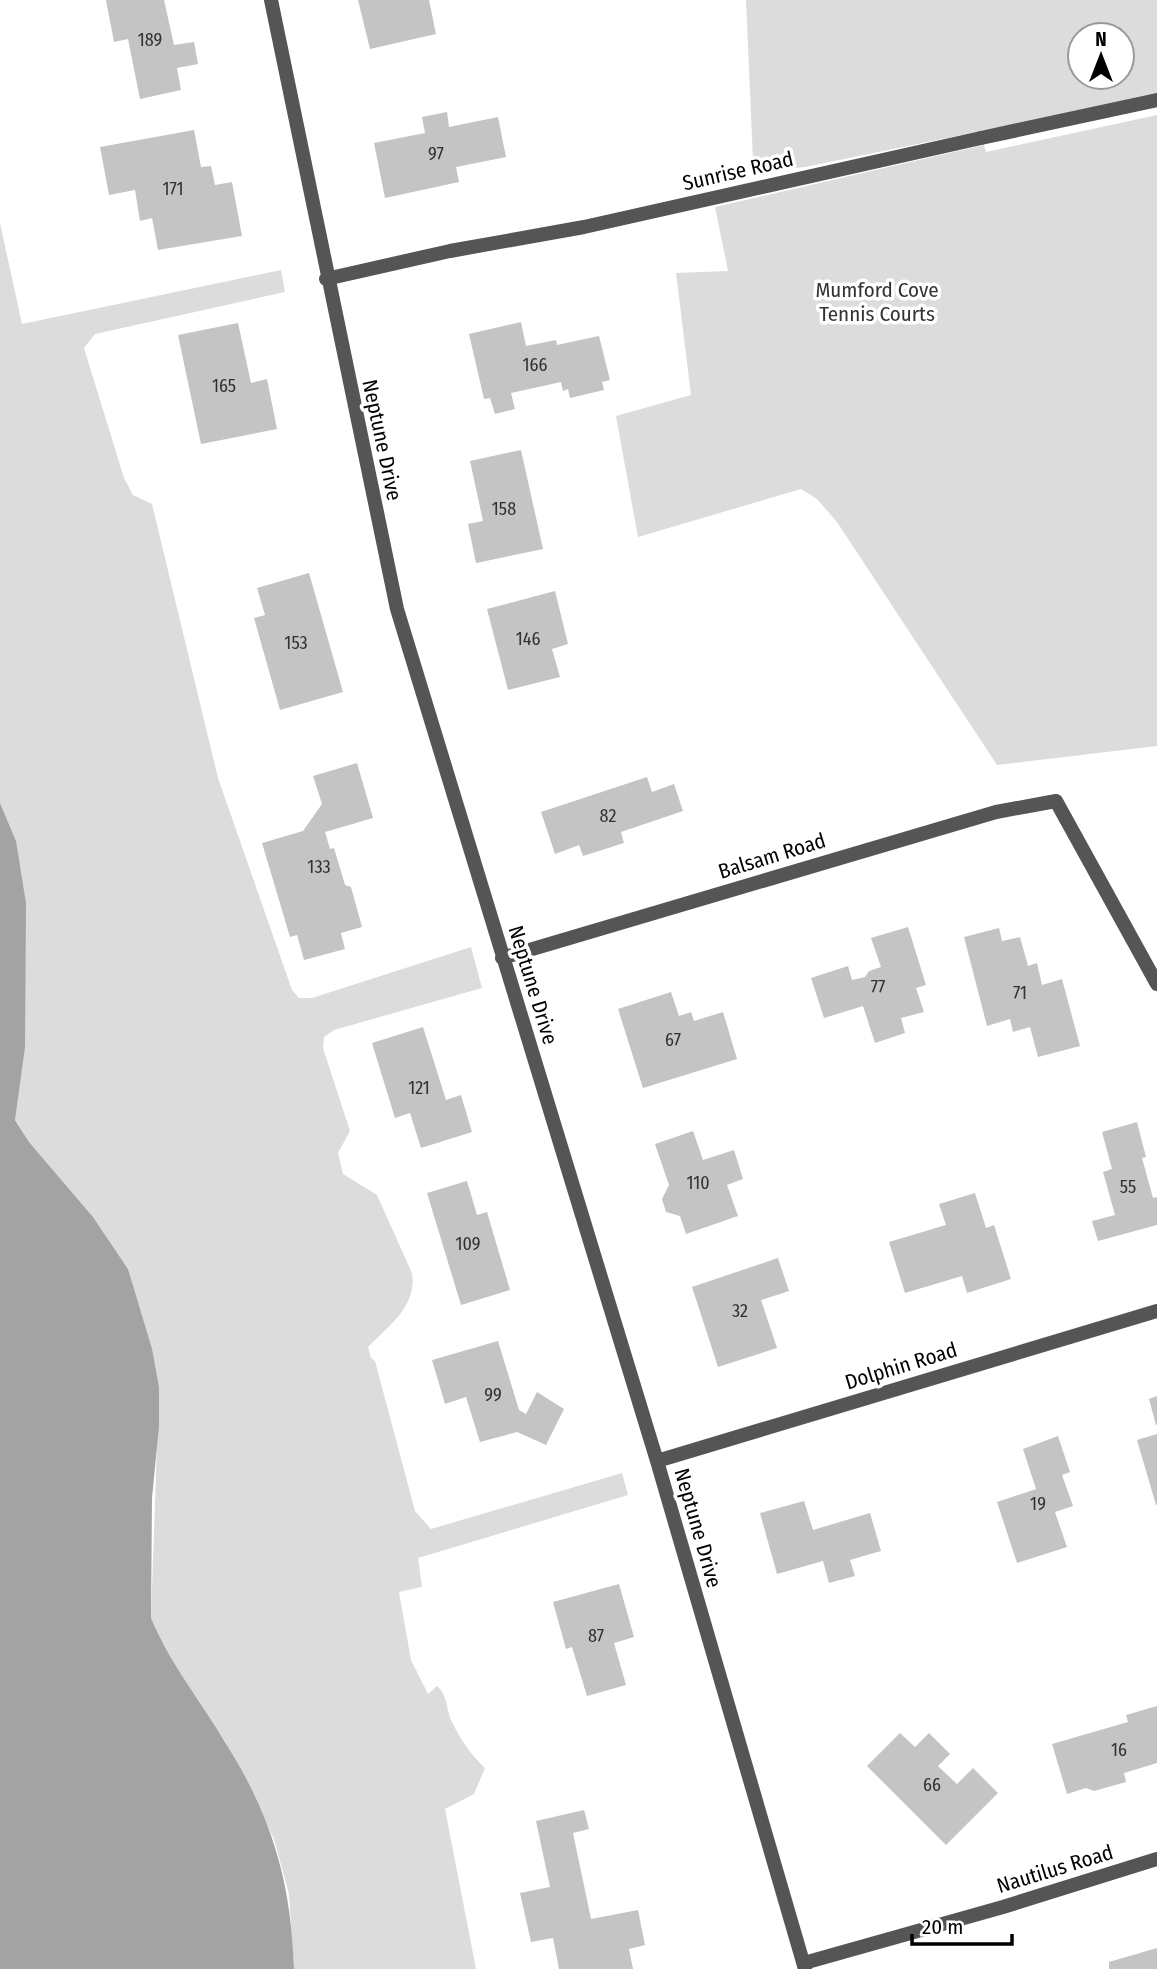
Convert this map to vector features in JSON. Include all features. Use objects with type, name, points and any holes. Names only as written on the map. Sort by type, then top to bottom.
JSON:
[{"type":"street","name":"Neptune Drive","points":[[271,0],[326,279],[397,609],[657,1461],[805,1966]]},
{"type":"street","name":"Sunrise Road","points":[[326,279],[450,251],[584,227],[1157,100]]},
{"type":"street","name":"Balsam Road","points":[[502,958],[996,812],[1056,801],[1157,984]]},
{"type":"street","name":"Dolphin Road","points":[[657,1461],[1157,1311]]},
{"type":"street","name":"Nautilus Road","points":[[805,1966],[1157,1859]]},
{"type":"green space","points":[[746,0],[1157,0],[1157,95],[805,167],[768,171],[753,160]]},
{"type":"green space","name":"Mumford Cove Tennis Courts","points":[[1157,115],[1157,746],[997,765],[837,522],[817,499],[801,489],[638,537],[616,416],[691,395],[676,273],[728,271],[715,207],[984,145],[986,152]]},
{"type":"green space","points":[[0,223],[22,324],[281,270],[285,292],[95,334],[84,348],[124,478],[133,495],[152,504],[218,778],[292,990],[299,998],[312,998],[471,947],[482,988],[334,1030],[324,1037],[323,1048],[350,1131],[338,1153],[343,1174],[377,1195],[412,1273],[412,1285],[406,1305],[393,1323],[368,1347],[371,1358],[375,1361],[415,1511],[431,1529],[622,1473],[628,1495],[418,1558],[422,1587],[399,1592],[411,1660],[428,1694],[437,1686],[441,1690],[459,1735],[485,1768],[474,1794],[445,1809],[476,1969],[294,1969],[289,1894],[274,1839],[225,1741],[165,1652],[151,1618],[159,1387],[128,1269],[93,1217],[29,1142],[15,1119],[25,1048],[16,841],[0,803]]},
{"type":"shaded area","points":[[0,803],[16,841],[26,903],[25,1048],[15,1120],[29,1142],[93,1217],[128,1269],[152,1349],[159,1387],[159,1426],[152,1498],[151,1618],[176,1666],[241,1770],[267,1824],[289,1907],[294,1969],[0,1969]]},
{"type":"building","points":[[106,0],[164,0],[174,45],[194,42],[198,64],[177,68],[181,90],[140,99],[128,39],[114,42]]},
{"type":"building","points":[[358,0],[429,0],[436,34],[370,49]]},
{"type":"building","points":[[447,112],[449,127],[498,117],[506,157],[456,167],[459,182],[385,198],[374,143],[425,133],[422,117]]},
{"type":"building","points":[[194,130],[201,167],[211,166],[215,185],[232,182],[242,236],[158,250],[152,218],[140,221],[135,190],[109,195],[100,147]]},
{"type":"building","points":[[521,322],[526,346],[556,340],[557,345],[599,336],[610,380],[602,382],[604,390],[570,398],[568,389],[563,391],[561,382],[511,393],[515,409],[495,414],[490,398],[484,399],[469,334]]},
{"type":"building","points":[[238,323],[251,383],[267,379],[277,429],[201,444],[178,335]]},
{"type":"building","points":[[521,450],[543,549],[476,563],[468,524],[483,521],[470,461]]},
{"type":"building","points":[[309,573],[343,692],[280,710],[254,618],[265,615],[257,588]]},
{"type":"building","points":[[555,591],[568,644],[552,649],[560,677],[508,690],[487,609]]},
{"type":"building","points":[[357,763],[373,818],[325,832],[330,849],[334,848],[345,885],[351,887],[362,927],[341,933],[345,949],[304,960],[297,935],[290,937],[262,843],[303,831],[322,804],[313,776]]},
{"type":"building","points":[[647,777],[652,792],[674,784],[683,811],[621,832],[624,843],[583,856],[579,845],[555,854],[541,812]]},
{"type":"building","points":[[908,927],[926,985],[916,988],[924,1012],[901,1018],[905,1033],[875,1043],[863,1006],[824,1018],[811,978],[848,966],[852,980],[865,977],[869,971],[881,967],[871,938]]},
{"type":"building","points":[[999,928],[1002,941],[1020,937],[1028,966],[1037,963],[1042,985],[1062,979],[1080,1046],[1038,1057],[1030,1027],[1013,1032],[1010,1019],[987,1026],[964,937]]},
{"type":"building","points":[[671,992],[679,1016],[691,1012],[694,1021],[723,1012],[737,1059],[643,1088],[618,1009]]},
{"type":"building","points":[[423,1027],[446,1100],[461,1095],[472,1132],[421,1148],[410,1113],[395,1118],[372,1043]]},
{"type":"building","points":[[1137,1122],[1146,1157],[1142,1158],[1153,1198],[1157,1197],[1157,1225],[1098,1241],[1092,1221],[1115,1215],[1103,1172],[1112,1169],[1102,1132]]},
{"type":"building","points":[[693,1131],[703,1160],[734,1150],[743,1179],[727,1185],[738,1216],[686,1234],[680,1216],[666,1212],[662,1199],[669,1185],[655,1144]]},
{"type":"building","points":[[467,1181],[477,1215],[487,1212],[510,1290],[461,1305],[427,1193]]},
{"type":"building","points":[[975,1193],[986,1228],[994,1225],[1011,1279],[967,1293],[962,1276],[905,1293],[889,1242],[946,1225],[939,1204]]},
{"type":"building","points":[[778,1258],[789,1291],[761,1300],[777,1348],[718,1367],[692,1287]]},
{"type":"building","points":[[498,1341],[519,1410],[526,1414],[537,1392],[564,1409],[546,1445],[517,1432],[480,1442],[466,1397],[445,1404],[432,1360]]},
{"type":"building","points":[[1157,1396],[1157,1425],[1156,1425],[1149,1399]]},
{"type":"building","points":[[1157,1434],[1157,1505],[1156,1505],[1137,1440]]},
{"type":"building","points":[[1058,1436],[1070,1472],[1062,1475],[1073,1506],[1055,1512],[1067,1547],[1017,1563],[997,1502],[1036,1489],[1023,1449]]},
{"type":"building","points":[[804,1501],[813,1530],[870,1513],[881,1551],[850,1560],[855,1576],[829,1583],[823,1561],[777,1574],[760,1513]]},
{"type":"building","points":[[619,1584],[634,1637],[614,1643],[626,1685],[587,1696],[572,1647],[566,1649],[553,1602]]},
{"type":"building","points":[[1157,1706],[1157,1763],[1124,1773],[1126,1782],[1094,1791],[1086,1788],[1067,1794],[1052,1744],[1128,1722],[1126,1715]]},
{"type":"building","points":[[900,1733],[915,1747],[929,1733],[950,1754],[938,1766],[957,1784],[973,1768],[998,1793],[946,1845],[867,1766]]},
{"type":"building","points":[[584,1810],[589,1829],[573,1833],[591,1919],[638,1910],[645,1945],[629,1949],[633,1969],[559,1969],[553,1938],[531,1942],[520,1893],[550,1887],[536,1821]]},
{"type":"building","points":[[1157,1948],[1157,1969],[1109,1969],[1109,1962]]}]
